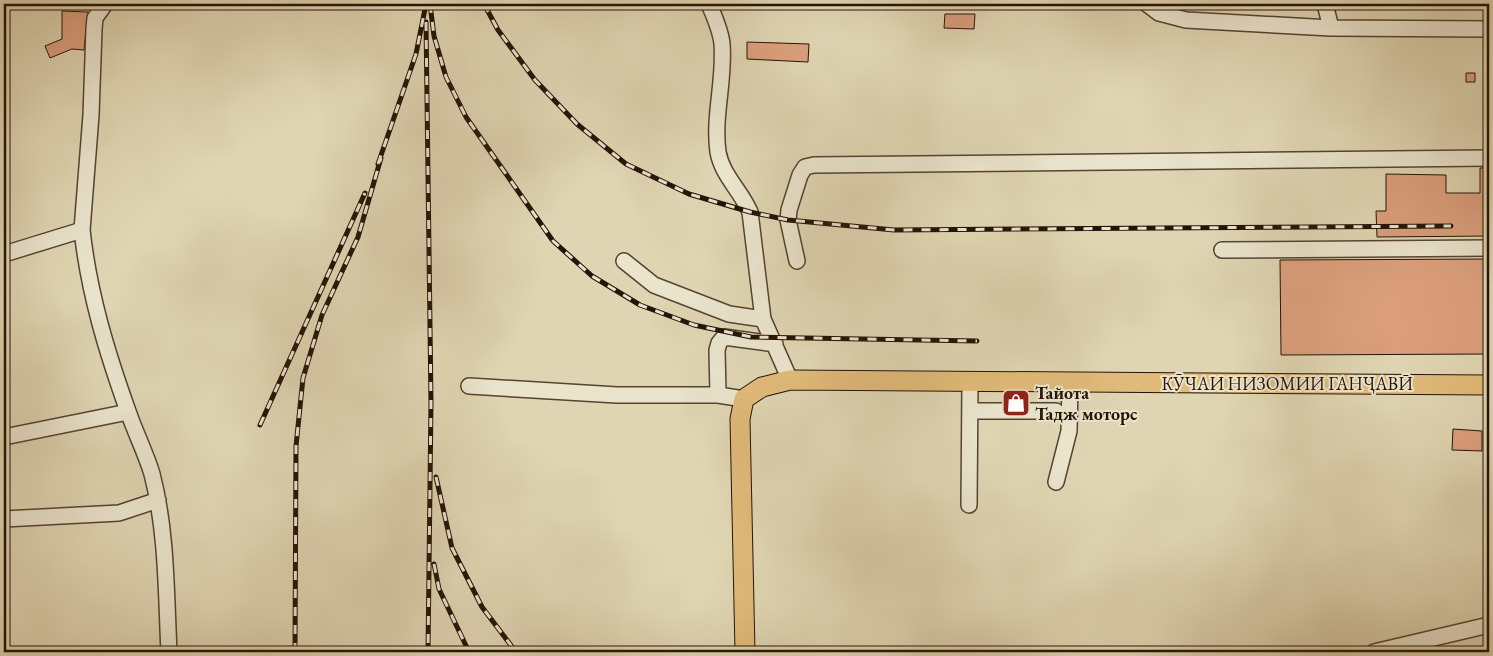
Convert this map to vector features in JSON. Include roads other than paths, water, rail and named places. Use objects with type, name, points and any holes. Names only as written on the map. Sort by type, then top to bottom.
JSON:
[{"type":"main road","name":"КӮЧАИ НИЗОМИИ ГАНҶАВӢ","points":[[744,399],[762,387],[790,380],[1489,385]]},
{"type":"main road","points":[[744,399],[740,419],[745,652]]},
{"type":"street","points":[[105,4],[96,18],[94,29],[91,115],[82,230],[94,306],[128,412],[151,473],[158,500],[164,547],[169,652]]},
{"type":"street","points":[[710,4],[722,44],[716,126],[718,152],[722,166],[743,196],[750,212],[763,319],[790,380]]},
{"type":"street","points":[[1147,4],[1159,12],[1186,20],[1330,28],[1489,29]]},
{"type":"street","points":[[1325,4],[1330,28]]},
{"type":"street","points":[[797,261],[788,220],[789,210],[800,175],[805,167],[814,165],[1489,158]]},
{"type":"street","points":[[4,254],[82,230]]},
{"type":"street","points":[[1222,250],[1489,248]]},
{"type":"street","points":[[624,261],[654,285],[729,314],[763,319]]},
{"type":"street","points":[[718,395],[718,350],[719,343],[724,337],[775,344]]},
{"type":"street","points":[[969,505],[970,382]]},
{"type":"street","points":[[1056,482],[1069,431],[1070,382]]},
{"type":"street","points":[[469,386],[617,394],[718,395],[744,399]]},
{"type":"street","points":[[970,411],[1056,411]]},
{"type":"street","points":[[4,437],[128,412]]},
{"type":"street","points":[[4,518],[119,513],[158,500]]},
{"type":"street","points":[[1374,652],[1489,625]]},
{"type":"railway","points":[[378,164],[416,54],[426,4]]},
{"type":"railway","points":[[430,4],[434,36],[446,77],[466,117],[553,241],[592,276],[640,305],[694,325],[751,337],[977,341]]},
{"type":"railway","points":[[484,4],[498,30],[535,80],[577,124],[626,164],[689,194],[750,212],[788,220],[894,230],[1451,226]]},
{"type":"railway","points":[[426,22],[431,402],[428,652]]},
{"type":"railway","points":[[295,652],[296,446],[303,378],[322,315],[358,237],[381,158]]},
{"type":"railway","points":[[260,425],[365,193]]},
{"type":"railway","points":[[436,477],[452,548],[482,607],[516,652]]},
{"type":"railway","points":[[434,564],[439,589],[469,652]]},
{"type":"place","name":"Тайота Тадж моторс","points":[[1016,403]]}]
